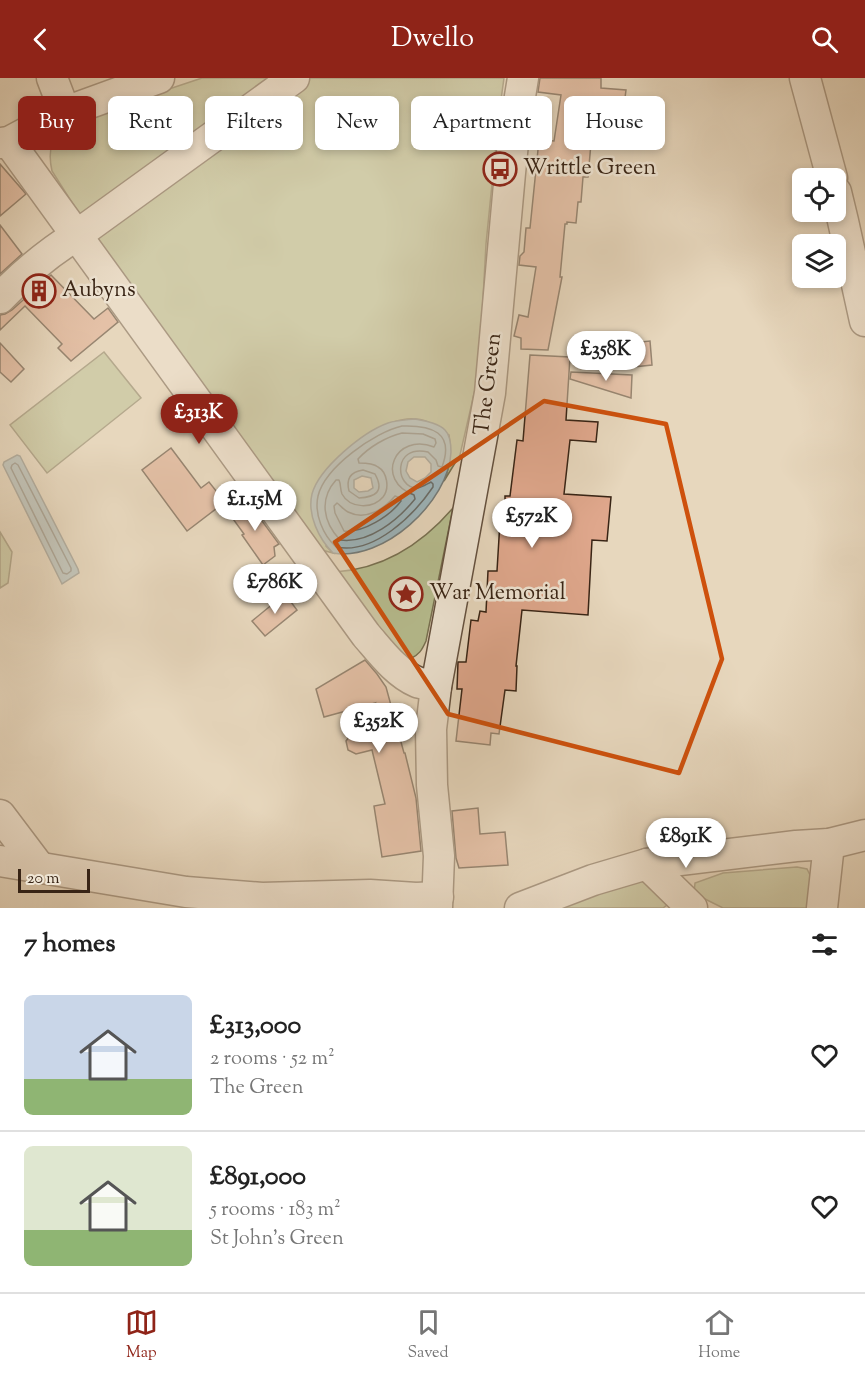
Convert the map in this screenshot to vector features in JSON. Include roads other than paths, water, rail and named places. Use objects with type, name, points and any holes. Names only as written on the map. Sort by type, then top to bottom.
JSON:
[{"type":"street","points":[[52,78],[59,96]]},
{"type":"street","points":[[96,101],[159,78]]},
{"type":"street","points":[[0,298],[21,276],[43,258],[294,78]]},
{"type":"street","name":"The Green","points":[[438,902],[439,856],[432,785],[431,729],[436,687],[490,393],[514,133],[523,78]]},
{"type":"street","points":[[805,78],[829,168]]},
{"type":"street","points":[[5,143],[77,235],[366,635],[407,676],[417,682],[436,687]]},
{"type":"street","points":[[854,219],[865,321]]},
{"type":"street","points":[[0,815],[40,868]]},
{"type":"street","points":[[520,908],[593,880],[646,864],[829,844],[865,834]]},
{"type":"street","points":[[822,908],[829,844]]},
{"type":"street","points":[[0,861],[186,892],[251,897],[370,895],[438,902]]},
{"type":"street","points":[[646,864],[692,908]]},
{"type":"water","points":[[415,419],[435,424],[445,430],[448,435],[451,452],[447,471],[439,490],[410,525],[392,538],[372,548],[352,553],[333,553],[319,534],[311,510],[312,494],[316,484],[343,452],[367,434],[388,423]],"holes":[[[414,457],[425,457],[431,464],[431,472],[417,482],[410,478],[406,471],[408,462]],[[362,476],[371,478],[373,488],[359,492],[354,488],[354,480]]]},
{"type":"water","points":[[17,455],[20,456],[78,569],[79,573],[62,584],[3,465],[4,462]]},
{"type":"place","name":"Writtle Green","points":[[500,169]]},
{"type":"place","name":"Aubyns","points":[[39,291]]},
{"type":"place","name":"War Memorial","points":[[406,594]]}]
